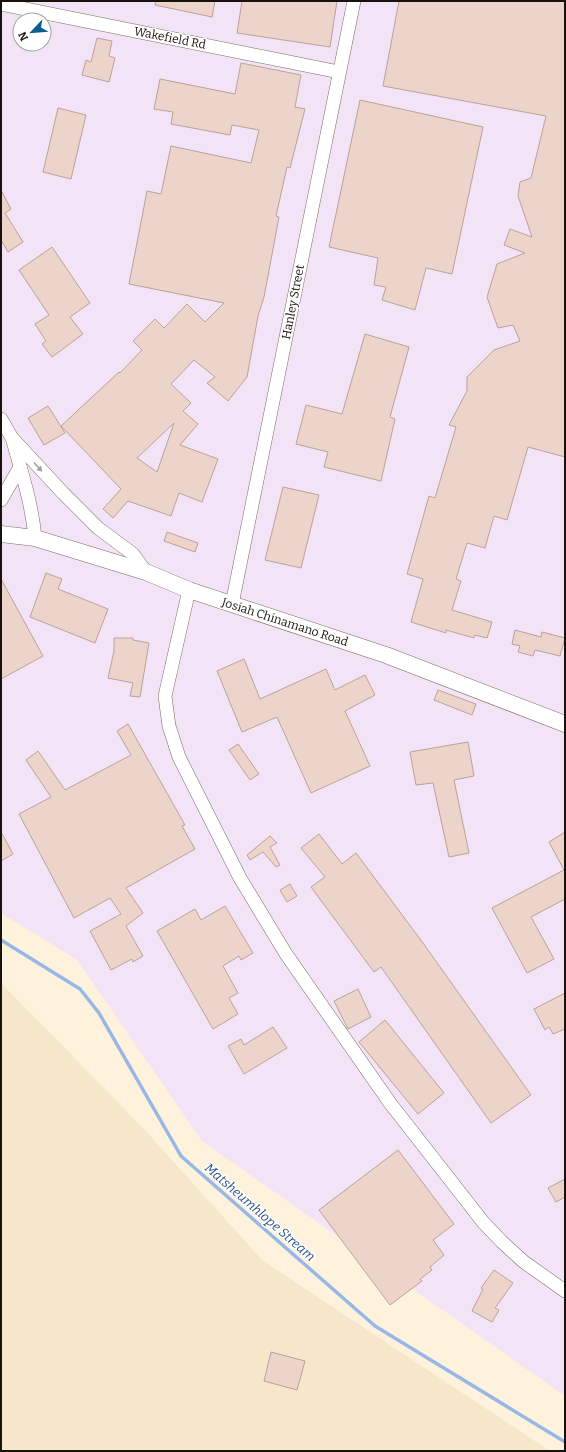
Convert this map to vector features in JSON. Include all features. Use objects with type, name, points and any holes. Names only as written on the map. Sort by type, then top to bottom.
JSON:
[{"type":"street","name":"Hanley Street","points":[[232,604],[354,1]]},
{"type":"street","name":"Wakefield Rd","points":[[1,4],[339,72]]},
{"type":"street","points":[[1,419],[12,438],[82,514],[133,554],[146,572]]},
{"type":"street","points":[[12,438],[33,513],[35,538]]},
{"type":"street","points":[[1,500],[20,467]]},
{"type":"street","name":"Josiah Chinamano Road","points":[[1,534],[35,538],[146,572],[190,590],[386,656],[565,724]]},
{"type":"street","points":[[190,590],[165,696],[169,726],[179,757],[240,878],[286,954],[390,1103],[478,1215],[502,1242],[524,1262],[565,1291]]},
{"type":"shaded area","points":[[1,1],[565,1],[565,1396],[202,1141],[77,960],[1,913]]},
{"type":"shaded area","points":[[1,983],[143,1128],[262,1260],[550,1451],[1,1451]]},
{"type":"building","points":[[156,1],[215,1],[212,17],[155,5]]},
{"type":"building","points":[[242,1],[337,1],[330,47],[237,33]]},
{"type":"building","points":[[399,1],[565,1],[565,457],[528,447],[507,520],[494,516],[485,548],[467,543],[456,579],[461,581],[452,610],[492,622],[487,638],[475,635],[474,638],[446,630],[446,633],[411,622],[423,579],[407,574],[429,496],[435,498],[456,427],[449,425],[467,391],[467,377],[494,350],[520,341],[513,325],[498,328],[487,297],[497,264],[525,253],[504,245],[510,229],[532,237],[518,196],[520,182],[531,178],[546,116],[383,86]]},
{"type":"building","points":[[97,38],[112,41],[109,56],[115,58],[109,82],[82,75],[86,60],[91,62]]},
{"type":"building","points":[[241,63],[301,75],[295,107],[305,109],[290,168],[287,167],[276,216],[279,217],[247,377],[228,401],[207,383],[215,377],[194,360],[171,384],[191,403],[183,411],[198,424],[180,445],[218,459],[202,502],[179,493],[171,516],[128,501],[113,518],[103,509],[121,489],[61,426],[119,372],[120,373],[142,350],[133,341],[155,319],[164,328],[187,304],[205,322],[224,303],[129,284],[147,191],[161,194],[171,146],[251,163],[259,130],[232,125],[230,135],[171,124],[173,112],[154,109],[160,79],[235,94]],"holes":[[[174,423],[157,472],[137,458]]]},
{"type":"building","points":[[360,100],[483,127],[452,274],[426,268],[415,310],[382,300],[386,287],[374,285],[378,258],[329,247]]},
{"type":"building","points":[[58,108],[86,115],[71,179],[43,172]]},
{"type":"building","points":[[1,190],[11,209],[5,213],[23,242],[8,252],[1,240]]},
{"type":"building","points":[[52,247],[90,303],[70,317],[83,334],[52,357],[42,344],[46,341],[35,324],[49,315],[19,270]]},
{"type":"building","points":[[365,334],[409,347],[390,417],[395,419],[381,481],[324,467],[328,452],[296,444],[306,405],[342,414]]},
{"type":"building","points":[[48,406],[65,433],[44,445],[28,418]]},
{"type":"building","points":[[283,487],[319,495],[301,568],[265,560]]},
{"type":"building","points":[[167,532],[198,543],[195,552],[164,541]]},
{"type":"building","points":[[46,573],[62,579],[58,589],[108,609],[95,643],[30,617]]},
{"type":"building","points":[[1,579],[43,656],[1,679]]},
{"type":"building","points":[[515,630],[541,637],[542,632],[565,638],[560,656],[535,650],[533,656],[518,652],[520,646],[512,644]]},
{"type":"building","points":[[114,638],[133,638],[133,640],[149,643],[140,697],[130,696],[133,683],[108,678],[114,651]]},
{"type":"building","points":[[244,659],[260,699],[326,669],[335,690],[365,675],[375,695],[345,711],[370,766],[311,793],[277,717],[242,732],[217,671]]},
{"type":"building","points":[[438,690],[476,704],[472,715],[434,700]]},
{"type":"building","points":[[128,724],[185,825],[182,826],[195,849],[126,888],[143,913],[126,926],[143,956],[133,962],[132,959],[111,970],[90,931],[121,914],[110,898],[74,918],[19,814],[51,797],[26,760],[38,751],[65,790],[131,755],[117,731]]},
{"type":"building","points":[[468,742],[474,776],[454,780],[469,853],[449,857],[433,783],[416,785],[410,752]]},
{"type":"building","points":[[238,744],[259,774],[250,780],[229,750]]},
{"type":"building","points":[[1,832],[13,854],[1,861]]},
{"type":"building","points":[[565,832],[565,899],[531,917],[554,959],[527,973],[492,908],[564,870],[549,842]]},
{"type":"building","points":[[319,834],[342,864],[356,853],[423,943],[531,1095],[491,1123],[381,967],[374,972],[311,887],[325,877],[301,848]]},
{"type":"building","points":[[270,836],[277,843],[270,847],[280,865],[276,867],[263,852],[250,860],[247,855]]},
{"type":"building","points":[[290,884],[297,896],[287,902],[280,890]]},
{"type":"building","points":[[225,906],[253,953],[241,960],[239,956],[223,966],[238,993],[229,998],[238,1014],[213,1029],[157,931],[195,909],[201,920]]},
{"type":"building","points":[[358,989],[371,1017],[348,1029],[334,1001]]},
{"type":"building","points":[[565,993],[565,1029],[553,1034],[549,1027],[545,1030],[534,1009]]},
{"type":"building","points":[[385,1020],[444,1093],[418,1114],[359,1042]]},
{"type":"building","points":[[273,1027],[287,1048],[244,1074],[228,1046],[241,1039],[244,1045]]},
{"type":"building","points":[[398,1150],[454,1224],[433,1240],[444,1255],[430,1267],[432,1270],[420,1279],[422,1281],[390,1305],[319,1210]]},
{"type":"building","points":[[565,1179],[565,1197],[556,1202],[548,1188]]},
{"type":"building","points":[[494,1270],[513,1283],[495,1308],[499,1310],[492,1322],[472,1311],[483,1289],[481,1288]]},
{"type":"building","points":[[271,1352],[305,1361],[297,1390],[264,1381]]},
{"type":"waterway","name":"Matsheumhlope Stream","points":[[1,940],[80,989],[99,1013],[181,1156],[375,1326],[565,1442]]}]
